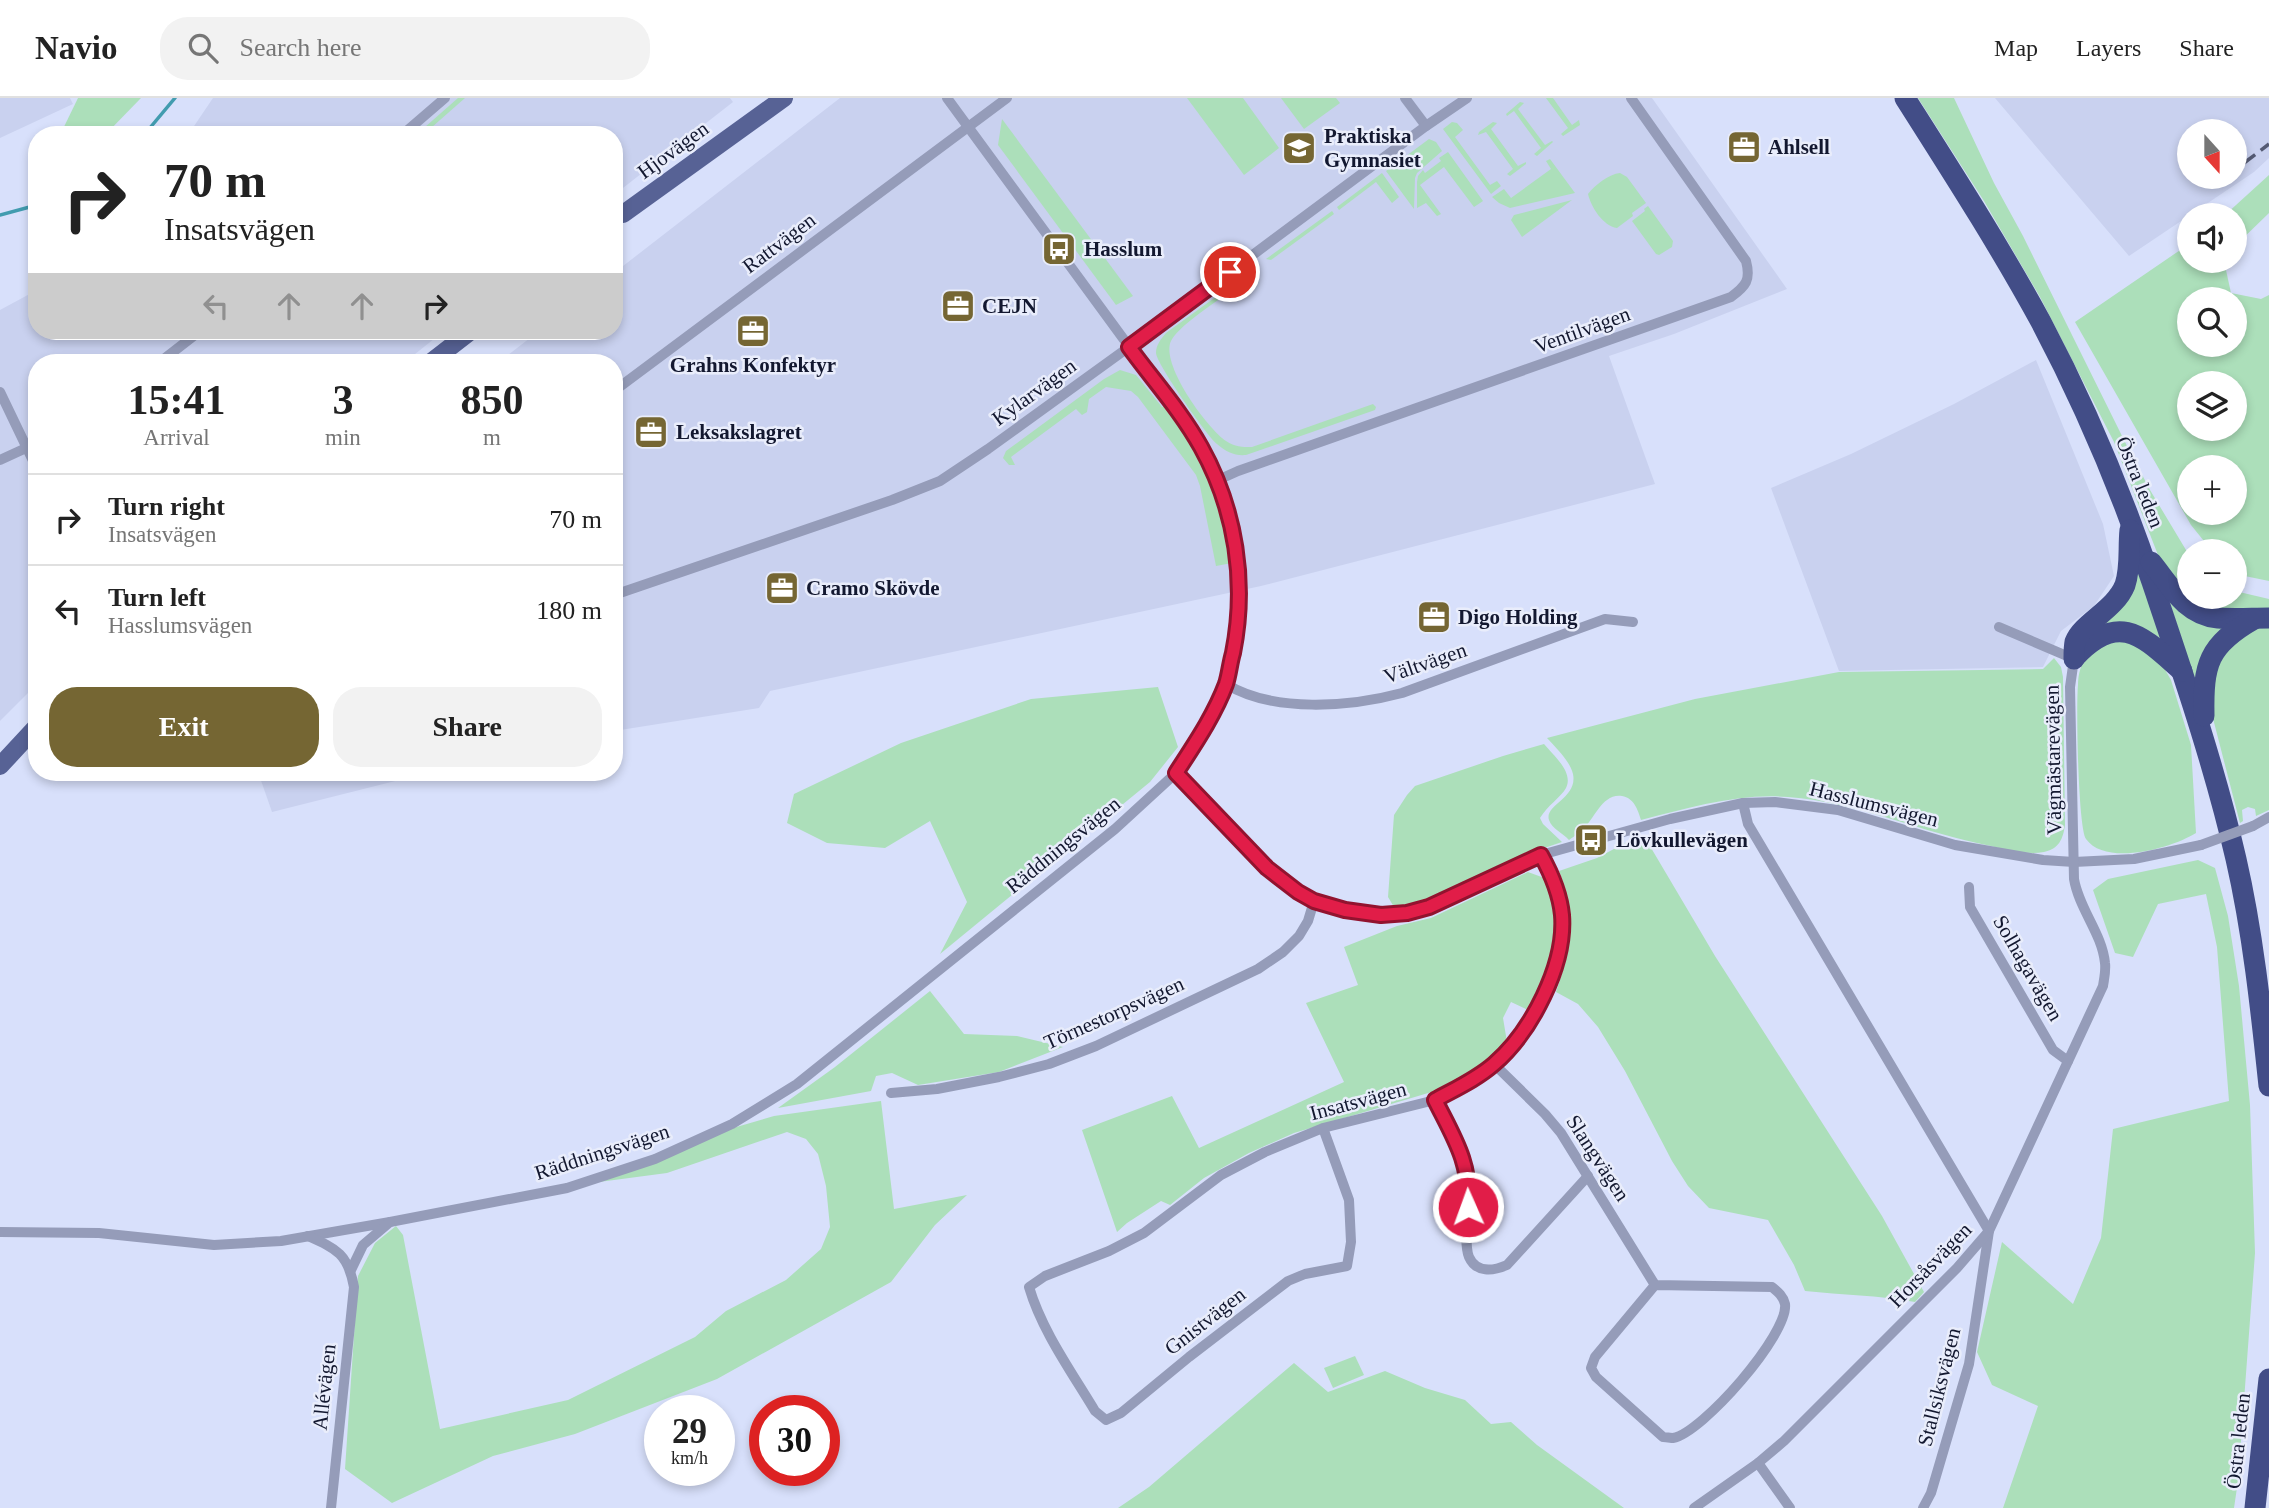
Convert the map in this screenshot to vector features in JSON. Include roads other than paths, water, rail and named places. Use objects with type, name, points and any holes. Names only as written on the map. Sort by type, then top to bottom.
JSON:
[{"type":"highway","name":"Östra leden","points":[[1905,98],[1980,216],[2041,322],[2088,420],[2143,553],[2205,738],[2236,860],[2260,1002],[2269,1086]]},
{"type":"highway","points":[[2074,659],[2075,642],[2113,604],[2124,585],[2129,565],[2130,520]]},
{"type":"highway","points":[[2143,553],[2190,608],[2218,618],[2262,618]]},
{"type":"highway","points":[[2205,738],[2204,688],[2213,653],[2221,641],[2233,631],[2262,618]]},
{"type":"highway","points":[[2074,659],[2094,640],[2106,634],[2129,633],[2155,645],[2184,673]]},
{"type":"highway","name":"Östra leden","points":[[2255,1508],[2269,1380]]},
{"type":"main road","name":"Hjovägen","points":[[623,213],[765,98]]},
{"type":"main road","name":"Hjovägen","points":[[623,213],[784,98]]},
{"type":"main road","points":[[441,354],[459,340]]},
{"type":"main road","points":[[0,766],[28,736]]},
{"type":"street","points":[[412,126],[445,98]]},
{"type":"street","points":[[947,98],[1200,445],[1218,480],[1233,531],[1240,598],[1236,637],[1226,684],[1199,737],[1176,773]]},
{"type":"street","name":"Rattvägen","points":[[623,384],[1007,98]]},
{"type":"street","points":[[1405,98],[1426,126],[1466,98]]},
{"type":"street","name":"Ventilvägen","points":[[1218,480],[1731,297],[1741,289],[1749,273],[1746,261],[1631,98]]},
{"type":"street","name":"Kylarvägen","points":[[623,592],[940,481],[1129,347],[1426,126]]},
{"type":"street","points":[[170,354],[188,340]]},
{"type":"street","points":[[0,392],[28,453]]},
{"type":"street","points":[[0,460],[26,449]]},
{"type":"street","name":"Vältvägen","points":[[1226,684],[1270,701],[1317,704],[1379,699],[1411,690],[1605,619],[1633,622]]},
{"type":"street","points":[[1999,627],[2074,659]]},
{"type":"street","name":"Vägmästarevägen","points":[[2074,659],[2070,687],[2074,862]]},
{"type":"street","name":"Hasslumsvägen","points":[[1176,773],[1267,868],[1298,892],[1314,901],[1345,910],[1381,915],[1407,913],[1429,907],[1541,855],[1670,819],[1743,803],[1775,802],[1838,810],[1955,845],[2043,860],[2074,862],[2134,859],[2201,845],[2253,826],[2269,817]]},
{"type":"street","name":"Räddningsvägen","points":[[0,1232],[99,1233],[214,1245],[282,1241],[567,1188],[655,1159],[732,1125],[797,1084],[1115,829],[1176,773]]},
{"type":"street","points":[[1743,803],[1748,824],[1989,1231]]},
{"type":"street","name":"Insatsvägen","points":[[1029,1287],[1045,1276],[1109,1251],[1144,1233],[1221,1175],[1265,1152],[1323,1128],[1435,1100],[1494,1064],[1513,1045],[1531,1020],[1546,992],[1557,954],[1562,917],[1558,892],[1541,855]]},
{"type":"street","name":"Horsåsvägen","points":[[1694,1508],[1758,1463],[1784,1441],[1956,1268],[1989,1231],[2103,986],[2106,966],[2102,949],[2079,901],[2074,862]]},
{"type":"street","name":"Solhagavägen","points":[[1969,887],[1970,906],[1975,915],[2053,1049],[2068,1061]]},
{"type":"street","name":"Törnestorpsvägen","points":[[891,1093],[937,1089],[999,1077],[1049,1064],[1096,1046],[1258,969],[1283,952],[1299,936],[1311,915],[1314,901]]},
{"type":"street","name":"Slangvägen","points":[[1494,1064],[1561,1133],[1655,1285]]},
{"type":"street","points":[[1435,1100],[1466,1166],[1469,1187],[1466,1247],[1469,1259],[1481,1269],[1494,1270],[1507,1265],[1588,1176]]},
{"type":"street","name":"Gnistvägen","points":[[1029,1287],[1049,1334],[1095,1411],[1106,1420],[1121,1413],[1288,1281],[1306,1274],[1348,1266],[1351,1242],[1349,1200],[1323,1128]]},
{"type":"street","points":[[351,1270],[363,1245],[390,1222]]},
{"type":"street","name":"Stallsiksvägen","points":[[1923,1508],[1931,1493],[1969,1364],[1989,1231]]},
{"type":"street","points":[[308,1236],[336,1248],[351,1270]]},
{"type":"street","name":"Allévägen","points":[[331,1508],[354,1287],[351,1270]]},
{"type":"street","points":[[1655,1285],[1772,1287],[1785,1302],[1784,1313],[1774,1335],[1741,1381],[1702,1419],[1673,1438],[1662,1437],[1596,1377],[1591,1367],[1595,1357],[1655,1285]]},
{"type":"street","points":[[1758,1463],[1790,1508]]},
{"type":"waterway","points":[[152,126],[175,98]]},
{"type":"waterway","points":[[0,215],[28,207]]},
{"type":"railway","points":[[2247,161],[2269,144]]},
{"type":"place","name":"Ahlsell","points":[[1744,147]]},
{"type":"place","name":"Praktiska Gymnasiet","points":[[1299,148]]},
{"type":"place","name":"Hasslum","points":[[1059,249]]},
{"type":"place","name":"CEJN","points":[[958,306]]},
{"type":"place","name":"Grahns Konfektyr","points":[[753,331]]},
{"type":"place","name":"Leksakslagret","points":[[651,432]]},
{"type":"place","name":"Cramo Skövde","points":[[782,588]]},
{"type":"place","name":"Digo Holding","points":[[1434,617]]},
{"type":"place","name":"Lövkullevägen","points":[[1591,840]]}]
